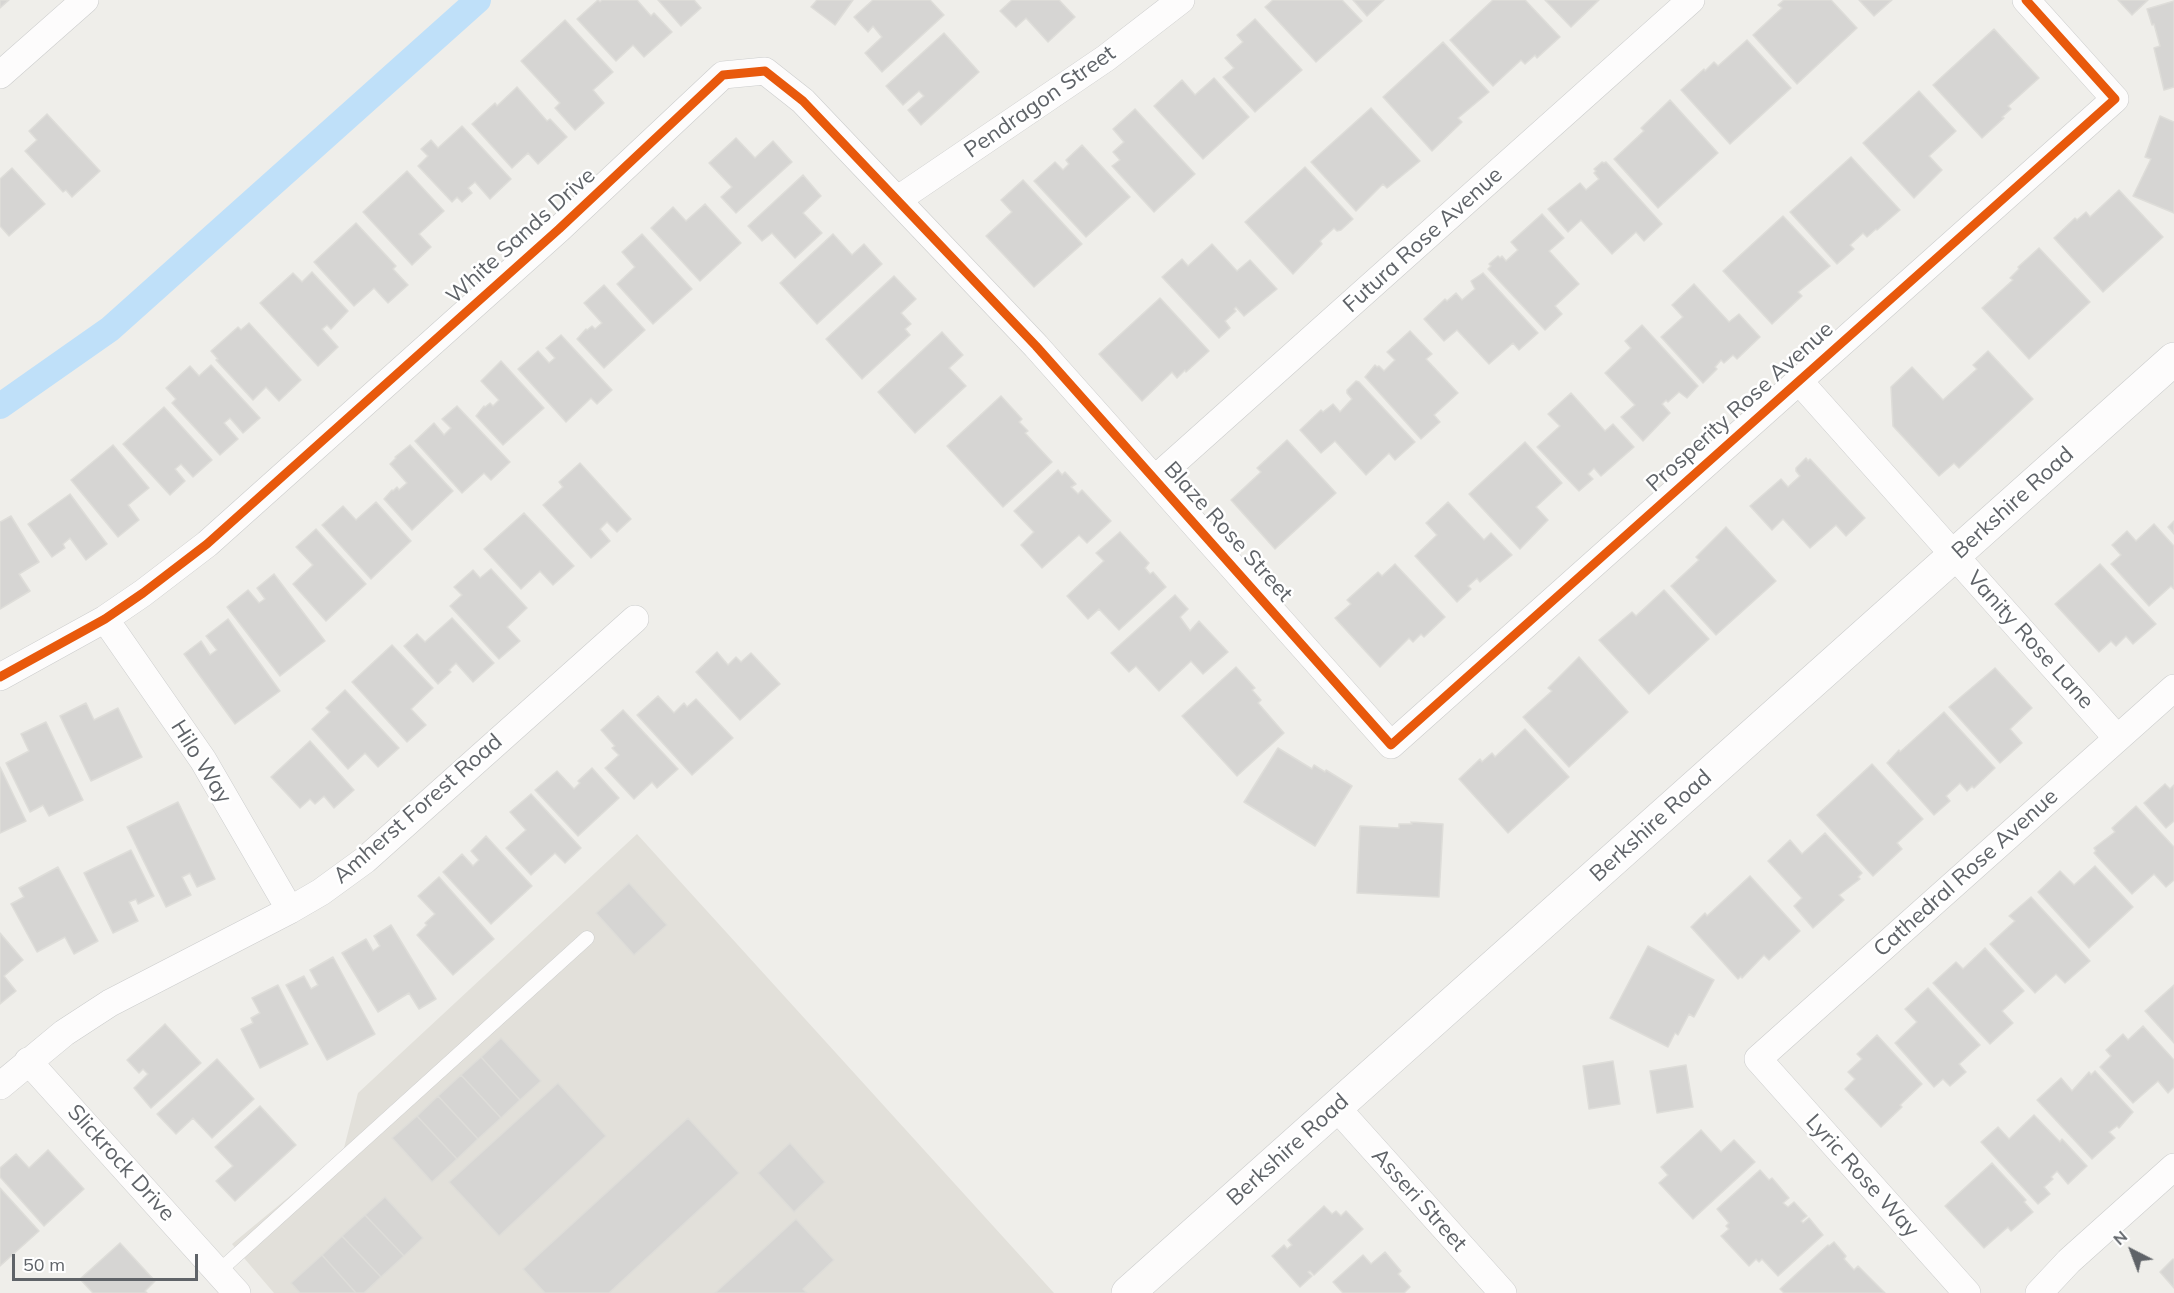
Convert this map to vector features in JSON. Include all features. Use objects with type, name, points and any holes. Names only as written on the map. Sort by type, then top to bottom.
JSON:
[{"type":"street","points":[[0,75],[85,0]]},
{"type":"street","name":"Futura Rose Avenue","points":[[1155,479],[1691,0]]},
{"type":"street","name":"Prosperity Rose Avenue","points":[[1391,745],[2115,99],[2026,0]]},
{"type":"street","name":"Pendragon Street","points":[[897,200],[1106,58],[1166,5]]},
{"type":"street","name":"White Sands Drive","points":[[0,677],[105,619],[207,544],[560,229],[723,75],[765,71],[803,101],[1036,346]]},
{"type":"street","name":"Blaze Rose Street","points":[[1036,346],[1391,745]]},
{"type":"street","name":"Berkshire Road","points":[[1128,1293],[2174,359]]},
{"type":"street","name":"Vanity Rose Lane","points":[[1799,381],[2117,738]]},
{"type":"street","name":"Hilo Way","points":[[105,619],[203,760],[290,910]]},
{"type":"street","name":"Amherst Forest Road","points":[[0,1086],[64,1033],[110,1003],[290,910],[321,892],[365,860],[635,619]]},
{"type":"street","name":"Cathedral Rose Avenue","points":[[1758,1059],[2174,688]]},
{"type":"street","name":"Lyric Rose Way","points":[[1758,1059],[1966,1293]]},
{"type":"street","name":"Slickrock Drive","points":[[28,1061],[237,1293]]},
{"type":"street","name":"Asseri Street","points":[[1336,1107],[1503,1293]]},
{"type":"street","points":[[2039,1293],[2069,1261],[2174,1167]]},
{"type":"lane","points":[[218,1272],[587,938]]},
{"type":"shaded area","points":[[637,834],[1054,1293],[274,1293],[232,1244],[343,1152],[358,1093]]},
{"type":"building","points":[[0,0],[9,0],[0,8]]},
{"type":"building","points":[[598,0],[600,2],[602,0],[637,0],[651,16],[654,13],[672,32],[644,57],[633,45],[616,61],[577,19]]},
{"type":"building","points":[[658,0],[694,0],[701,8],[681,26]]},
{"type":"building","points":[[817,0],[853,0],[835,25],[811,7]]},
{"type":"building","points":[[873,0],[930,0],[944,15],[882,72],[865,53],[882,37],[873,26],[868,32],[854,17]]},
{"type":"building","points":[[1012,0],[1059,0],[1075,17],[1048,42],[1026,18],[1016,27],[1000,11]]},
{"type":"building","points":[[1273,0],[1342,0],[1362,21],[1316,62],[1265,7]]},
{"type":"building","points":[[1353,0],[1384,0],[1367,16]]},
{"type":"building","points":[[1493,0],[1525,0],[1560,37],[1537,58],[1535,55],[1525,64],[1521,60],[1493,86],[1450,40]]},
{"type":"building","points":[[1545,0],[1599,0],[1571,27]]},
{"type":"building","points":[[1784,0],[1831,0],[1857,28],[1797,84],[1753,35],[1782,8],[1778,5]]},
{"type":"building","points":[[1859,0],[1892,0],[1874,16]]},
{"type":"building","points":[[2118,0],[2148,0],[2132,15]]},
{"type":"building","points":[[2174,1],[2174,87],[2164,90],[2154,48],[2160,46],[2147,9]]},
{"type":"building","points":[[1255,19],[1302,70],[1255,112],[1223,77],[1234,68],[1225,58],[1243,42],[1237,35]]},
{"type":"building","points":[[565,20],[613,72],[593,90],[604,103],[575,130],[555,108],[560,103],[521,61]]},
{"type":"building","points":[[1994,29],[2039,78],[2008,106],[2011,109],[2002,117],[2004,118],[1982,138],[1933,85]]},
{"type":"building","points":[[944,33],[979,72],[921,125],[908,110],[924,96],[919,91],[903,105],[886,86]]},
{"type":"building","points":[[1747,40],[1791,88],[1730,144],[1681,90],[1714,62],[1718,66]]},
{"type":"building","points":[[1443,42],[1489,92],[1458,118],[1462,122],[1432,151],[1383,97]]},
{"type":"building","points":[[1214,78],[1249,117],[1203,159],[1154,106],[1182,80],[1195,95]]},
{"type":"building","points":[[517,87],[547,121],[550,119],[567,137],[538,164],[528,153],[512,168],[472,124],[495,103],[497,106]]},
{"type":"building","points":[[1919,91],[1956,131],[1929,156],[1942,170],[1914,198],[1863,143]]},
{"type":"building","points":[[1670,100],[1718,153],[1658,208],[1614,159],[1644,131],[1641,128]]},
{"type":"building","points":[[1371,108],[1420,161],[1387,188],[1383,184],[1356,211],[1311,162]]},
{"type":"building","points":[[1135,109],[1195,174],[1154,212],[1112,166],[1120,160],[1113,152],[1124,142],[1113,129]]},
{"type":"building","points":[[47,114],[100,171],[72,197],[66,190],[63,192],[25,151],[37,140],[29,131]]},
{"type":"building","points":[[2160,116],[2174,122],[2174,213],[2133,196],[2151,159],[2145,157]]},
{"type":"building","points":[[462,126],[511,179],[490,199],[475,182],[468,188],[472,193],[462,202],[457,197],[452,202],[418,166],[428,156],[421,149],[431,140],[438,148]]},
{"type":"building","points":[[736,138],[755,158],[773,141],[792,162],[736,213],[721,197],[732,187],[709,163]]},
{"type":"building","points":[[1082,145],[1130,197],[1086,237],[1034,181],[1055,162],[1063,170],[1069,164],[1066,160]]},
{"type":"building","points":[[1851,157],[1900,210],[1867,237],[1863,233],[1850,245],[1854,249],[1837,264],[1790,212]]},
{"type":"building","points":[[1602,162],[1606,162],[1662,224],[1644,241],[1636,232],[1612,254],[1581,220],[1568,232],[1548,209],[1580,183],[1586,190],[1599,179],[1594,169]]},
{"type":"building","points":[[1305,167],[1353,219],[1341,230],[1337,231],[1334,228],[1320,241],[1322,244],[1293,274],[1245,222]]},
{"type":"building","points":[[12,168],[45,204],[9,236],[0,226],[0,179]]},
{"type":"building","points":[[407,171],[444,211],[419,234],[431,247],[412,265],[363,212]]},
{"type":"building","points":[[803,175],[821,196],[803,213],[822,233],[795,258],[772,233],[762,241],[748,226]]},
{"type":"building","points":[[1023,180],[1082,244],[1034,287],[986,236],[1012,212],[1001,200]]},
{"type":"building","points":[[2119,190],[2163,237],[2103,292],[2054,238],[2075,218],[2077,220],[2086,212],[2090,217]]},
{"type":"building","points":[[705,204],[741,243],[700,281],[651,228],[673,207],[686,221]]},
{"type":"building","points":[[1542,214],[1564,238],[1549,251],[1579,284],[1555,306],[1562,314],[1545,330],[1488,269],[1491,266],[1489,264],[1498,256],[1500,258],[1502,256],[1506,261],[1518,250],[1511,242]]},
{"type":"building","points":[[1783,216],[1830,266],[1798,292],[1802,296],[1772,324],[1723,271]]},
{"type":"building","points":[[356,223],[396,266],[393,269],[408,285],[388,303],[374,288],[354,306],[314,262]]},
{"type":"building","points":[[642,234],[692,289],[653,324],[617,284],[635,267],[622,252]]},
{"type":"building","points":[[833,234],[852,255],[864,244],[882,264],[817,324],[780,283]]},
{"type":"building","points":[[1212,244],[1237,271],[1250,260],[1277,289],[1244,316],[1236,307],[1234,309],[1236,311],[1225,321],[1230,328],[1219,338],[1162,277],[1182,259],[1188,266]]},
{"type":"building","points":[[2039,248],[2090,302],[2029,359],[1982,308],[2013,280],[2010,278],[2019,269],[2018,267]]},
{"type":"building","points":[[312,272],[348,311],[331,329],[327,325],[322,329],[338,347],[318,366],[260,303],[293,273],[302,282]]},
{"type":"building","points":[[1483,273],[1538,333],[1519,350],[1513,343],[1489,364],[1457,330],[1444,341],[1424,319],[1445,299],[1447,301],[1456,293],[1462,300],[1475,289],[1471,281]]},
{"type":"building","points":[[894,276],[916,299],[901,313],[911,324],[905,329],[910,335],[862,379],[826,339]]},
{"type":"building","points":[[1694,284],[1729,322],[1739,314],[1760,337],[1737,359],[1733,355],[1724,363],[1721,360],[1715,367],[1717,369],[1703,383],[1661,337],[1683,317],[1672,305]]},
{"type":"building","points":[[604,285],[645,330],[604,368],[577,339],[586,329],[592,326],[595,329],[602,323],[584,303]]},
{"type":"building","points":[[1160,298],[1209,351],[1177,378],[1172,372],[1142,401],[1099,354]]},
{"type":"building","points":[[249,323],[301,380],[279,401],[266,387],[253,400],[216,360],[218,359],[211,351],[238,327],[241,330]]},
{"type":"building","points":[[1642,325],[1698,386],[1687,398],[1679,392],[1668,402],[1666,400],[1662,404],[1670,413],[1643,441],[1621,417],[1635,405],[1605,373],[1631,348],[1625,341]]},
{"type":"building","points":[[1410,331],[1432,354],[1426,359],[1458,393],[1434,415],[1440,422],[1421,439],[1365,377],[1375,365],[1384,371],[1395,360],[1387,352]]},
{"type":"building","points":[[942,332],[963,355],[949,368],[966,386],[915,433],[878,392]]},
{"type":"building","points":[[561,335],[612,390],[597,404],[591,398],[566,422],[518,369],[538,351],[549,363],[555,358],[546,348]]},
{"type":"building","points":[[1988,351],[2033,399],[1959,468],[1954,463],[1939,476],[1893,426],[1891,387],[1912,367],[1943,400],[1977,369],[1973,365]]},
{"type":"building","points":[[501,361],[544,408],[503,445],[476,416],[484,406],[490,403],[493,406],[499,400],[481,381]]},
{"type":"building","points":[[211,365],[260,418],[243,433],[230,418],[224,423],[238,439],[220,455],[172,403],[176,399],[166,388],[190,366],[199,376]]},
{"type":"building","points":[[1356,381],[1415,442],[1395,460],[1389,453],[1366,475],[1335,441],[1321,453],[1300,430],[1321,410],[1323,412],[1333,404],[1340,412],[1352,399],[1347,390]]},
{"type":"building","points":[[1571,393],[1605,431],[1613,424],[1634,447],[1601,476],[1594,468],[1588,474],[1593,479],[1579,491],[1537,447],[1560,426],[1548,414]]},
{"type":"building","points":[[1001,396],[1022,419],[1019,422],[1028,431],[1025,433],[1052,462],[1003,507],[947,446]]},
{"type":"building","points":[[457,406],[510,462],[491,480],[484,473],[462,493],[415,441],[434,423],[444,435],[451,428],[442,419]]},
{"type":"building","points":[[164,407],[212,460],[193,477],[181,464],[175,469],[185,481],[170,495],[123,444]]},
{"type":"building","points":[[1287,440],[1336,493],[1275,549],[1231,500],[1261,472],[1257,468]]},
{"type":"building","points":[[1525,442],[1562,483],[1536,507],[1548,520],[1520,549],[1469,494]]},
{"type":"building","points":[[113,445],[149,488],[128,505],[139,520],[118,537],[71,480]]},
{"type":"building","points":[[410,445],[453,491],[412,530],[384,499],[392,490],[397,487],[399,490],[407,483],[390,464]]},
{"type":"building","points":[[1806,458],[1808,461],[1810,459],[1865,518],[1846,536],[1836,525],[1810,548],[1783,519],[1772,530],[1750,506],[1781,479],[1788,487],[1800,476],[1796,468]]},
{"type":"building","points":[[580,463],[631,519],[617,532],[607,522],[600,529],[610,541],[591,558],[543,505],[563,487],[559,482]]},
{"type":"building","points":[[1058,470],[1062,475],[1065,472],[1076,484],[1071,487],[1078,494],[1082,490],[1111,521],[1087,543],[1079,535],[1042,568],[1021,545],[1034,532],[1014,511]]},
{"type":"building","points":[[70,494],[107,544],[86,560],[70,538],[63,544],[65,548],[52,557],[28,524]]},
{"type":"building","points":[[376,502],[411,541],[371,579],[322,525],[343,506],[356,520]]},
{"type":"building","points":[[1448,502],[1484,540],[1491,533],[1512,555],[1480,582],[1477,578],[1468,586],[1471,589],[1457,602],[1415,556],[1437,535],[1426,523]]},
{"type":"building","points":[[524,513],[574,566],[553,585],[540,571],[521,589],[484,549]]},
{"type":"building","points":[[11,516],[39,562],[19,574],[30,591],[0,609],[0,522]]},
{"type":"building","points":[[2174,521],[2174,534],[2168,527]]},
{"type":"building","points":[[2154,524],[2174,546],[2174,589],[2171,586],[2149,606],[2111,564],[2121,555],[2112,545],[2127,531],[2136,541]]},
{"type":"building","points":[[1726,527],[1776,581],[1716,635],[1671,586],[1699,560],[1696,557]]},
{"type":"building","points":[[316,529],[366,584],[326,621],[293,584],[313,565],[296,547]]},
{"type":"building","points":[[1120,532],[1149,563],[1145,568],[1150,574],[1153,572],[1166,587],[1119,630],[1099,609],[1088,619],[1067,596],[1104,561],[1096,553]]},
{"type":"building","points":[[1395,564],[1445,617],[1424,637],[1421,634],[1413,642],[1409,638],[1380,667],[1335,618],[1351,604],[1347,600],[1378,572],[1382,576]]},
{"type":"building","points":[[2100,564],[2156,624],[2133,644],[2126,636],[2116,646],[2111,641],[2099,652],[2055,604]]},
{"type":"building","points":[[491,569],[527,608],[507,627],[520,641],[499,659],[450,606],[462,595],[454,587],[473,570],[480,578]]},
{"type":"building","points":[[274,574],[325,641],[280,676],[227,607],[248,590],[259,603],[265,599],[257,588]]},
{"type":"building","points":[[1664,590],[1709,639],[1649,694],[1599,640],[1632,612],[1636,616]]},
{"type":"building","points":[[1175,595],[1188,609],[1180,617],[1190,631],[1199,621],[1228,652],[1203,674],[1191,661],[1159,691],[1136,666],[1129,672],[1111,653]]},
{"type":"building","points":[[452,618],[494,663],[473,682],[456,663],[449,670],[451,672],[438,684],[404,646],[417,634],[425,642]]},
{"type":"building","points":[[228,619],[280,691],[235,724],[184,654],[201,641],[210,655],[217,650],[206,636]]},
{"type":"building","points":[[392,645],[433,688],[411,709],[426,725],[407,742],[352,682]]},
{"type":"building","points":[[717,652],[728,665],[736,657],[741,662],[751,653],[780,684],[740,720],[696,672]]},
{"type":"building","points":[[1579,657],[1628,712],[1569,767],[1523,717],[1552,691],[1548,688]]},
{"type":"building","points":[[1236,667],[1255,688],[1252,690],[1261,700],[1258,703],[1284,733],[1237,776],[1182,716]]},
{"type":"building","points":[[1995,668],[2032,708],[2010,729],[2022,743],[2000,763],[1949,707]]},
{"type":"building","points":[[345,690],[399,748],[378,767],[365,753],[348,769],[312,729],[330,712],[326,708]]},
{"type":"building","points":[[658,696],[674,713],[684,703],[687,707],[696,699],[733,738],[692,775],[637,715]]},
{"type":"building","points":[[86,703],[94,720],[118,708],[142,757],[91,781],[60,716]]},
{"type":"building","points":[[623,710],[678,769],[657,788],[652,782],[634,799],[605,768],[619,755],[612,748],[615,746],[601,730]]},
{"type":"building","points":[[1944,712],[1995,768],[1974,788],[1972,786],[1967,791],[1960,783],[1946,796],[1950,801],[1934,815],[1887,763]]},
{"type":"building","points":[[46,722],[83,800],[49,816],[43,805],[30,812],[6,763],[29,751],[21,734]]},
{"type":"building","points":[[1525,729],[1569,777],[1508,833],[1459,779],[1480,759],[1482,762],[1492,753],[1495,757]]},
{"type":"building","points":[[310,741],[354,790],[334,808],[324,796],[315,804],[310,799],[300,808],[271,777]]},
{"type":"building","points":[[1278,748],[1312,769],[1314,765],[1325,772],[1326,770],[1352,786],[1315,846],[1244,802]]},
{"type":"building","points":[[1872,764],[1923,819],[1897,843],[1902,849],[1873,876],[1817,815]]},
{"type":"building","points":[[0,767],[26,821],[0,833]]},
{"type":"building","points":[[592,768],[619,798],[578,836],[535,790],[557,771],[574,789],[580,783],[578,781]]},
{"type":"building","points":[[2165,784],[2170,789],[2174,785],[2174,821],[2166,828],[2144,803]]},
{"type":"building","points":[[531,794],[581,848],[565,863],[555,853],[531,875],[506,848],[526,830],[510,812]]},
{"type":"building","points":[[178,802],[215,879],[197,887],[190,873],[182,877],[191,895],[166,907],[127,827]]},
{"type":"building","points":[[2136,806],[2174,847],[2174,880],[2166,887],[2154,874],[2132,894],[2094,853],[2096,851],[2094,848],[2115,832],[2112,828]]},
{"type":"building","points":[[1411,822],[1443,824],[1439,897],[1357,893],[1360,826],[1399,828],[1399,824],[1412,824]]},
{"type":"building","points":[[1825,833],[1862,873],[1858,877],[1860,879],[1839,895],[1844,900],[1813,928],[1794,906],[1802,898],[1768,861],[1790,840],[1802,854]]},
{"type":"building","points":[[486,836],[532,886],[491,924],[443,872],[462,854],[473,866],[479,860],[471,851]]},
{"type":"building","points":[[131,850],[154,896],[138,904],[136,899],[129,902],[138,921],[113,933],[84,873]]},
{"type":"building","points":[[2095,866],[2133,907],[2089,948],[2038,892],[2060,871],[2074,885]]},
{"type":"building","points":[[58,867],[98,941],[74,954],[65,937],[37,952],[11,904],[24,897],[19,888]]},
{"type":"building","points":[[1750,876],[1800,931],[1769,960],[1764,955],[1742,978],[1741,976],[1738,979],[1691,927],[1705,913],[1707,916]]},
{"type":"building","points":[[439,877],[494,939],[453,975],[417,935],[435,914],[418,896]]},
{"type":"building","points":[[629,883],[667,925],[634,955],[596,913]]},
{"type":"building","points":[[2031,897],[2090,961],[2065,983],[2056,974],[2035,993],[1990,944],[2015,921],[2009,916]]},
{"type":"building","points":[[391,925],[436,999],[419,1009],[409,993],[378,1012],[342,953],[366,939],[373,951],[380,946],[374,936]]},
{"type":"building","points":[[0,933],[23,960],[4,976],[16,991],[0,1004]]},
{"type":"building","points":[[1648,946],[1714,980],[1694,1017],[1689,1014],[1678,1035],[1675,1033],[1668,1047],[1610,1018]]},
{"type":"building","points":[[1985,948],[2024,991],[2002,1011],[2013,1023],[1990,1044],[1933,983],[1956,962],[1963,969]]},
{"type":"building","points":[[333,957],[375,1034],[327,1060],[286,985],[304,976],[311,989],[318,985],[310,970]]},
{"type":"building","points":[[278,985],[308,1044],[260,1068],[241,1029],[253,1023],[251,1018],[260,1013],[252,998]]},
{"type":"building","points":[[2174,985],[2174,1043],[2145,1011]]},
{"type":"building","points":[[1928,988],[1980,1045],[1959,1064],[1966,1072],[1950,1086],[1943,1079],[1934,1087],[1895,1043],[1917,1022],[1905,1009]]},
{"type":"building","points":[[165,1024],[201,1063],[151,1108],[134,1088],[148,1074],[143,1069],[139,1073],[127,1060]]},
{"type":"building","points":[[2143,1026],[2174,1060],[2174,1087],[2168,1093],[2158,1081],[2133,1103],[2100,1067],[2111,1056],[2106,1050],[2123,1034],[2128,1040]]},
{"type":"building","points":[[1877,1035],[1922,1084],[1881,1127],[1845,1089],[1855,1079],[1848,1072],[1862,1059],[1857,1054]]},
{"type":"building","points":[[501,1038],[541,1081],[520,1100],[481,1057]]},
{"type":"building","points":[[481,1057],[520,1100],[501,1118],[461,1075]]},
{"type":"building","points":[[217,1059],[254,1099],[212,1138],[193,1118],[176,1134],[157,1114]]},
{"type":"building","points":[[1613,1061],[1620,1104],[1589,1109],[1583,1066]]},
{"type":"building","points":[[1686,1065],[1693,1107],[1657,1113],[1650,1071]]},
{"type":"building","points":[[2095,1071],[2133,1112],[2119,1128],[2117,1126],[2109,1132],[2115,1138],[2092,1159],[2037,1100],[2061,1078],[2072,1091],[2089,1072],[2091,1075]]},
{"type":"building","points":[[461,1075],[501,1118],[478,1139],[438,1096]]},
{"type":"building","points":[[558,1083],[606,1136],[499,1236],[449,1182]]},
{"type":"building","points":[[438,1096],[478,1139],[457,1159],[417,1116]]},
{"type":"building","points":[[260,1106],[296,1145],[235,1201],[216,1181],[233,1166],[215,1147]]},
{"type":"building","points":[[2034,1115],[2060,1142],[2062,1139],[2087,1166],[2068,1184],[2057,1171],[2051,1177],[2053,1179],[2044,1187],[2050,1194],[2038,1204],[1981,1142],[1998,1127],[2009,1139]]},
{"type":"building","points":[[417,1116],[457,1159],[432,1182],[392,1138]]},
{"type":"building","points":[[688,1118],[739,1173],[609,1293],[545,1293],[523,1269]]},
{"type":"building","points":[[1701,1130],[1721,1152],[1734,1140],[1755,1162],[1693,1219],[1659,1183],[1668,1175],[1661,1167]]},
{"type":"building","points":[[790,1143],[825,1182],[794,1212],[758,1173]]},
{"type":"building","points":[[48,1150],[84,1189],[44,1226],[0,1177],[0,1168],[16,1154],[29,1168]]},
{"type":"building","points":[[1992,1163],[2026,1200],[2024,1202],[2033,1212],[2011,1231],[2008,1227],[1984,1248],[1945,1206]]},
{"type":"building","points":[[1760,1170],[1769,1180],[1772,1178],[1789,1198],[1783,1203],[1788,1207],[1794,1202],[1807,1216],[1801,1221],[1803,1223],[1809,1218],[1823,1235],[1778,1276],[1762,1259],[1759,1262],[1756,1259],[1749,1266],[1721,1236],[1729,1229],[1726,1226],[1729,1223],[1717,1209]]},
{"type":"building","points":[[0,1188],[39,1231],[0,1266]]},
{"type":"building","points":[[385,1197],[423,1238],[404,1256],[365,1215]]},
{"type":"building","points":[[1324,1206],[1332,1214],[1336,1211],[1341,1216],[1346,1211],[1363,1229],[1314,1275],[1308,1272],[1312,1276],[1300,1287],[1272,1256],[1284,1245],[1287,1249],[1292,1245],[1288,1240]]},
{"type":"building","points":[[365,1215],[404,1256],[381,1277],[342,1236]]},
{"type":"building","points":[[796,1219],[834,1260],[803,1289],[807,1293],[715,1293]]},
{"type":"building","points":[[342,1236],[381,1277],[364,1293],[356,1293],[322,1255]]},
{"type":"building","points":[[1834,1242],[1854,1270],[1858,1266],[1885,1293],[1784,1293],[1780,1289]]},
{"type":"building","points":[[120,1243],[155,1281],[145,1291],[147,1293],[93,1293],[80,1279]]},
{"type":"building","points":[[1385,1252],[1401,1271],[1398,1274],[1410,1287],[1404,1293],[1343,1293],[1333,1282],[1363,1255],[1371,1264]]},
{"type":"building","points":[[322,1255],[356,1293],[300,1293],[291,1283]]},
{"type":"building","points":[[2174,1260],[2174,1288],[2160,1272]]},
{"type":"waterway","points":[[0,406],[110,329],[478,0]]},
{"type":"cycle path","points":[[0,677],[105,619],[207,544],[559,229],[723,75],[765,71],[803,101],[1036,346],[1391,745],[2115,99],[2026,0]]}]
